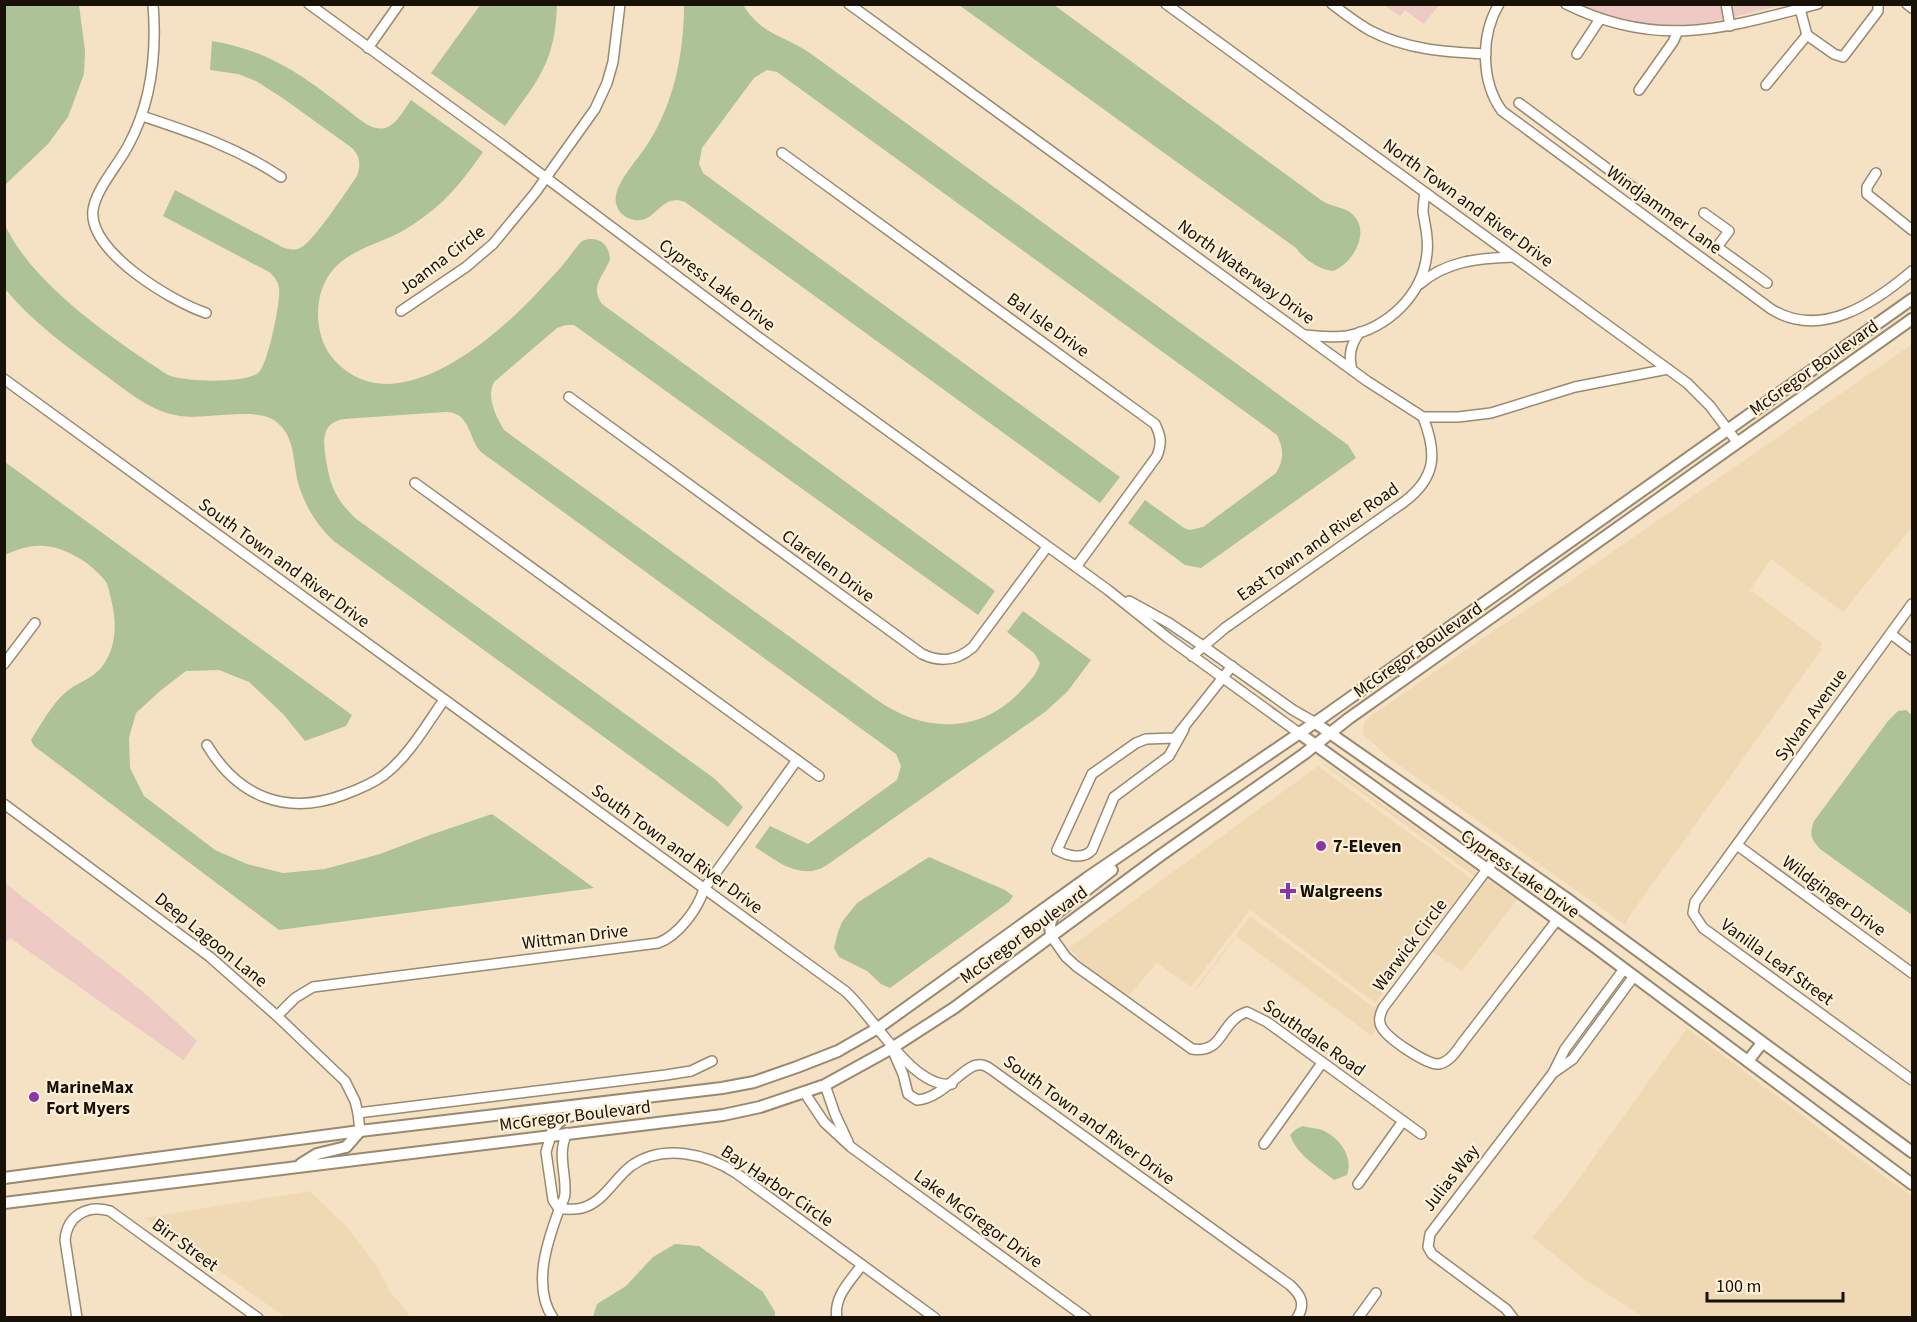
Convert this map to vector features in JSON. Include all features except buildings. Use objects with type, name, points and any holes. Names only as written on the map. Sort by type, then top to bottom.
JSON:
[{"type":"main road","name":"McGregor Boulevard","points":[[4,1178],[360,1131],[722,1088],[754,1082],[838,1051],[878,1028],[1912,299]]},
{"type":"main road","name":"McGregor Boulevard","points":[[4,1203],[723,1115],[760,1107],[825,1085],[892,1048],[954,1008],[1330,733],[1912,319]]},
{"type":"main road","name":"Cypress Lake Drive","points":[[1314,722],[1500,852],[1912,1152]]},
{"type":"main road","name":"Cypress Lake Drive","points":[[1299,733],[1634,976],[1810,1110],[1912,1184]]},
{"type":"main road","points":[[1051,936],[1050,924],[1053,916],[1119,864],[1128,851]]},
{"type":"main road","points":[[1748,1061],[1762,1043]]},
{"type":"main road","points":[[551,1135],[560,1119],[625,1100]]},
{"type":"main road","points":[[298,1166],[317,1154],[346,1147],[360,1131]]},
{"type":"street","points":[[153,4],[154,62],[142,116],[128,147],[99,194],[93,211],[99,231],[117,258],[168,295],[188,307],[206,313]]},
{"type":"street","name":"Cypress Lake Drive","points":[[309,4],[546,177],[748,329],[1108,590],[1192,656],[1299,733]]},
{"type":"street","points":[[368,48],[399,4]]},
{"type":"street","name":"Joanna Circle","points":[[401,311],[466,267],[493,244],[509,226],[595,109],[602,96],[616,52],[620,4]]},
{"type":"street","name":"North Waterway Drive","points":[[849,4],[1386,395],[1423,417]]},
{"type":"street","name":"North Town and River Drive","points":[[1166,4],[1668,369],[1696,391],[1737,442]]},
{"type":"street","points":[[1332,4],[1372,32],[1418,47],[1452,53],[1486,54]]},
{"type":"street","name":"Windjammer Lane","points":[[1499,4],[1490,24],[1486,54],[1490,91],[1502,111],[1780,314],[1802,321],[1843,315],[1864,307],[1912,271]]},
{"type":"street","points":[[1566,4],[1600,19],[1636,28],[1678,31],[1730,26],[1818,4]]},
{"type":"street","points":[[1726,4],[1730,26]]},
{"type":"street","points":[[1800,9],[1807,35],[1834,54],[1844,57],[1878,11],[1878,4]]},
{"type":"street","points":[[1907,4],[1912,8]]},
{"type":"street","points":[[1576,54],[1600,19]]},
{"type":"street","points":[[1639,90],[1673,42],[1678,31]]},
{"type":"street","points":[[1766,85],[1807,35]]},
{"type":"street","points":[[1519,103],[1635,189]]},
{"type":"street","points":[[142,116],[232,148],[281,177]]},
{"type":"street","name":"Bal Isle Drive","points":[[782,153],[1155,424],[1160,434],[1161,445],[1157,456],[1076,567]]},
{"type":"street","points":[[1593,179],[1602,165]]},
{"type":"street","points":[[1876,173],[1867,187],[1867,194],[1912,230]]},
{"type":"street","points":[[1305,335],[1333,337],[1360,332],[1382,323],[1394,315],[1408,300],[1423,274],[1427,252],[1428,238],[1423,211],[1425,193]]},
{"type":"street","points":[[1704,213],[1729,231],[1706,261]]},
{"type":"street","points":[[1717,247],[1767,283]]},
{"type":"street","points":[[1418,285],[1429,275],[1459,263],[1513,257]]},
{"type":"street","points":[[1352,370],[1349,357],[1354,341],[1360,332]]},
{"type":"street","points":[[1423,417],[1458,417],[1491,413],[1575,387],[1668,369]]},
{"type":"street","name":"South Town and River Drive","points":[[4,379],[845,991],[862,1007],[892,1048],[933,1082],[952,1084],[975,1065],[984,1065],[992,1070],[1290,1285],[1302,1300],[1302,1310],[1297,1317]]},
{"type":"street","name":"Clarellen Drive","points":[[569,397],[912,647],[932,659],[943,661],[965,655],[1047,547]]},
{"type":"street","name":"East Town and River Road","points":[[1192,656],[1254,608],[1404,502],[1421,487],[1427,478],[1432,456],[1429,434],[1423,417]]},
{"type":"street","points":[[415,483],[819,776]]},
{"type":"street","name":"Cypress Lake Drive","points":[[1108,590],[1169,623],[1293,710],[1314,722]]},
{"type":"street","name":"Sylvan Avenue","points":[[1737,845],[1912,604]]},
{"type":"street","points":[[4,664],[35,623]]},
{"type":"street","points":[[1891,634],[1912,650]]},
{"type":"street","points":[[1184,729],[1169,756],[1114,797],[1089,854],[1074,856],[1057,850],[1092,774],[1136,743],[1146,739],[1175,738],[1232,666]]},
{"type":"street","points":[[207,745],[219,764],[250,792],[271,800],[293,804],[322,802],[362,788],[385,775],[402,757],[444,700]]},
{"type":"street","name":"Wittman Drive","points":[[277,1016],[295,998],[313,987],[658,943],[668,939],[701,899],[704,889],[797,760]]},
{"type":"street","name":"Deep Lagoon Lane","points":[[4,804],[210,957],[277,1016],[345,1081],[355,1101],[360,1131]]},
{"type":"street","name":"Wildginger Drive","points":[[1737,845],[1912,973]]},
{"type":"street","name":"Vanilla Leaf Street","points":[[1737,845],[1695,902],[1693,913],[1703,928],[1912,1080]]},
{"type":"street","name":"Warwick Circle","points":[[1500,852],[1383,1008],[1379,1018],[1382,1028],[1431,1064],[1441,1064],[1450,1059],[1557,920]]},
{"type":"street","name":"Southdale Road","points":[[1051,936],[1066,957],[1076,966],[1192,1049],[1211,1048],[1237,1015],[1247,1012],[1267,1022],[1421,1134]]},
{"type":"street","name":"Julias Way","points":[[1513,1317],[1506,1309],[1440,1262],[1428,1247],[1428,1240],[1434,1227],[1553,1073],[1565,1049],[1624,969]]},
{"type":"street","name":"Julias Way","points":[[1553,1073],[1573,1059],[1634,976]]},
{"type":"street","points":[[892,1048],[903,1074],[908,1094],[912,1097],[923,1100],[952,1084]]},
{"type":"street","points":[[358,1113],[666,1075],[691,1071],[712,1061]]},
{"type":"street","points":[[1264,1144],[1322,1063]]},
{"type":"street","name":"Lake McGregor Drive","points":[[825,1085],[835,1114],[851,1147]]},
{"type":"street","name":"Lake McGregor Drive","points":[[804,1092],[824,1122],[851,1147],[1086,1317]]},
{"type":"street","points":[[1359,1184],[1403,1121]]},
{"type":"street","points":[[553,1317],[543,1297],[542,1282],[546,1251],[559,1209],[566,1195],[561,1153],[562,1142],[567,1133]]},
{"type":"street","points":[[551,1135],[546,1152],[553,1200],[559,1209]]},
{"type":"street","name":"Bay Harbor Circle","points":[[559,1209],[582,1208],[594,1202],[602,1197],[625,1171],[644,1159],[662,1154],[697,1155],[721,1164],[736,1173],[935,1317]]},
{"type":"street","name":"Birr Street","points":[[77,1317],[65,1240],[66,1232],[77,1214],[100,1208],[110,1211],[258,1317]]},
{"type":"street","points":[[837,1317],[835,1305],[839,1296],[862,1265]]},
{"type":"street","points":[[1358,1317],[1376,1293]]},
{"type":"shaded area","points":[[5,4],[79,5],[85,51],[84,74],[68,117],[48,144],[5,185]]},
{"type":"shaded area","points":[[481,4],[557,5],[553,42],[542,71],[505,126],[431,73]]},
{"type":"shaded area","points":[[684,5],[743,5],[765,29],[810,53],[1348,445],[1356,458],[1201,568],[1185,565],[1128,523],[1145,500],[1184,528],[1190,530],[1203,527],[1276,473],[1281,464],[1282,454],[1277,435],[777,72],[767,70],[754,78],[702,148],[699,164],[703,173],[1120,477],[1100,503],[685,202],[676,200],[668,202],[644,219],[625,217],[617,206],[618,190],[656,129],[671,95],[682,41]]},
{"type":"shaded area","points":[[959,5],[1054,5],[1321,200],[1351,213],[1360,228],[1358,245],[1353,254],[1341,267],[1333,271],[1312,263],[1296,248]]},
{"type":"shaded area","points":[[1384,5],[1439,5],[1424,24],[1405,10],[1400,16]]},
{"type":"shaded area","points":[[1577,5],[1785,5],[1699,24],[1670,25],[1620,19]]},
{"type":"shaded area","points":[[212,41],[257,53],[295,72],[374,128],[381,129],[393,124],[411,100],[483,152],[457,187],[434,209],[399,233],[348,257],[331,272],[325,282],[318,310],[322,339],[331,356],[355,376],[382,384],[410,381],[439,370],[468,353],[518,312],[562,266],[582,241],[597,240],[605,245],[610,259],[597,286],[598,298],[602,304],[995,591],[978,615],[574,325],[557,328],[494,382],[492,401],[495,413],[504,430],[894,711],[931,723],[949,724],[968,722],[1003,707],[1019,693],[1034,675],[1040,663],[1034,653],[1007,632],[1023,611],[1091,660],[1067,692],[1045,712],[827,865],[808,871],[790,868],[755,847],[770,826],[808,844],[897,780],[901,766],[896,754],[481,452],[468,426],[459,416],[445,412],[344,419],[331,424],[325,434],[325,453],[330,480],[339,499],[355,518],[715,779],[743,807],[728,827],[335,542],[313,517],[305,502],[287,434],[274,420],[255,414],[191,417],[159,410],[122,388],[52,335],[5,289],[5,225],[34,268],[54,289],[100,328],[168,375],[215,381],[242,379],[259,372],[270,345],[276,318],[279,295],[277,281],[269,272],[163,216],[175,190],[282,247],[296,249],[313,237],[330,215],[357,176],[359,161],[352,148],[256,81],[238,74],[210,70]]},
{"type":"shaded area","points":[[1912,344],[1912,527],[1843,612],[1771,559],[1750,590],[1822,643],[1820,647],[1822,649],[1628,918],[1626,925],[1628,927],[1389,758],[1363,734],[1364,723],[1372,715]]},
{"type":"shaded area","points":[[5,462],[352,715],[346,726],[305,741],[283,714],[249,682],[219,670],[186,671],[136,713],[129,738],[130,768],[144,796],[215,850],[247,864],[283,873],[325,869],[380,854],[492,814],[594,888],[279,930],[34,746],[31,740],[56,702],[70,689],[96,673],[106,661],[113,643],[114,614],[106,582],[98,573],[72,554],[53,547],[35,546],[5,555]]},
{"type":"shaded area","points":[[1906,710],[1912,715],[1912,915],[1820,849],[1811,833],[1814,821],[1888,721],[1898,711]]},
{"type":"shaded area","points":[[1326,764],[1517,900],[1462,971],[1428,949],[1372,1036],[1236,936],[1196,988],[1250,916],[1376,1007],[1475,882],[1474,876],[1324,765]]},
{"type":"shaded area","points":[[1318,766],[1472,879],[1375,1003],[1250,910],[1191,987],[1157,963],[1128,996],[1083,963],[1069,948]]},
{"type":"shaded area","points":[[929,857],[1005,890],[1013,896],[1009,902],[890,988],[881,984],[867,971],[839,957],[834,948],[838,932],[842,922],[857,903]]},
{"type":"shaded area","points":[[5,883],[141,990],[197,1041],[183,1060],[10,938],[5,943]]},
{"type":"shaded area","points":[[1687,1028],[1912,1196],[1912,1317],[1643,1317],[1584,1279],[1532,1237],[1564,1199]]},
{"type":"shaded area","points":[[1303,1126],[1328,1133],[1344,1148],[1349,1168],[1347,1175],[1334,1180],[1303,1155],[1290,1135]]},
{"type":"shaded area","points":[[310,1191],[348,1228],[378,1268],[390,1292],[410,1317],[285,1317],[144,1218]]},
{"type":"shaded area","points":[[675,1244],[699,1246],[763,1292],[775,1312],[775,1317],[593,1317],[597,1304],[626,1286],[653,1257]]},
{"type":"place","name":"7-Eleven","points":[[1321,846]]},
{"type":"place","name":"Walgreens","points":[[1288,891]]},
{"type":"place","name":"MarineMax Fort Myers","points":[[34,1097]]}]
